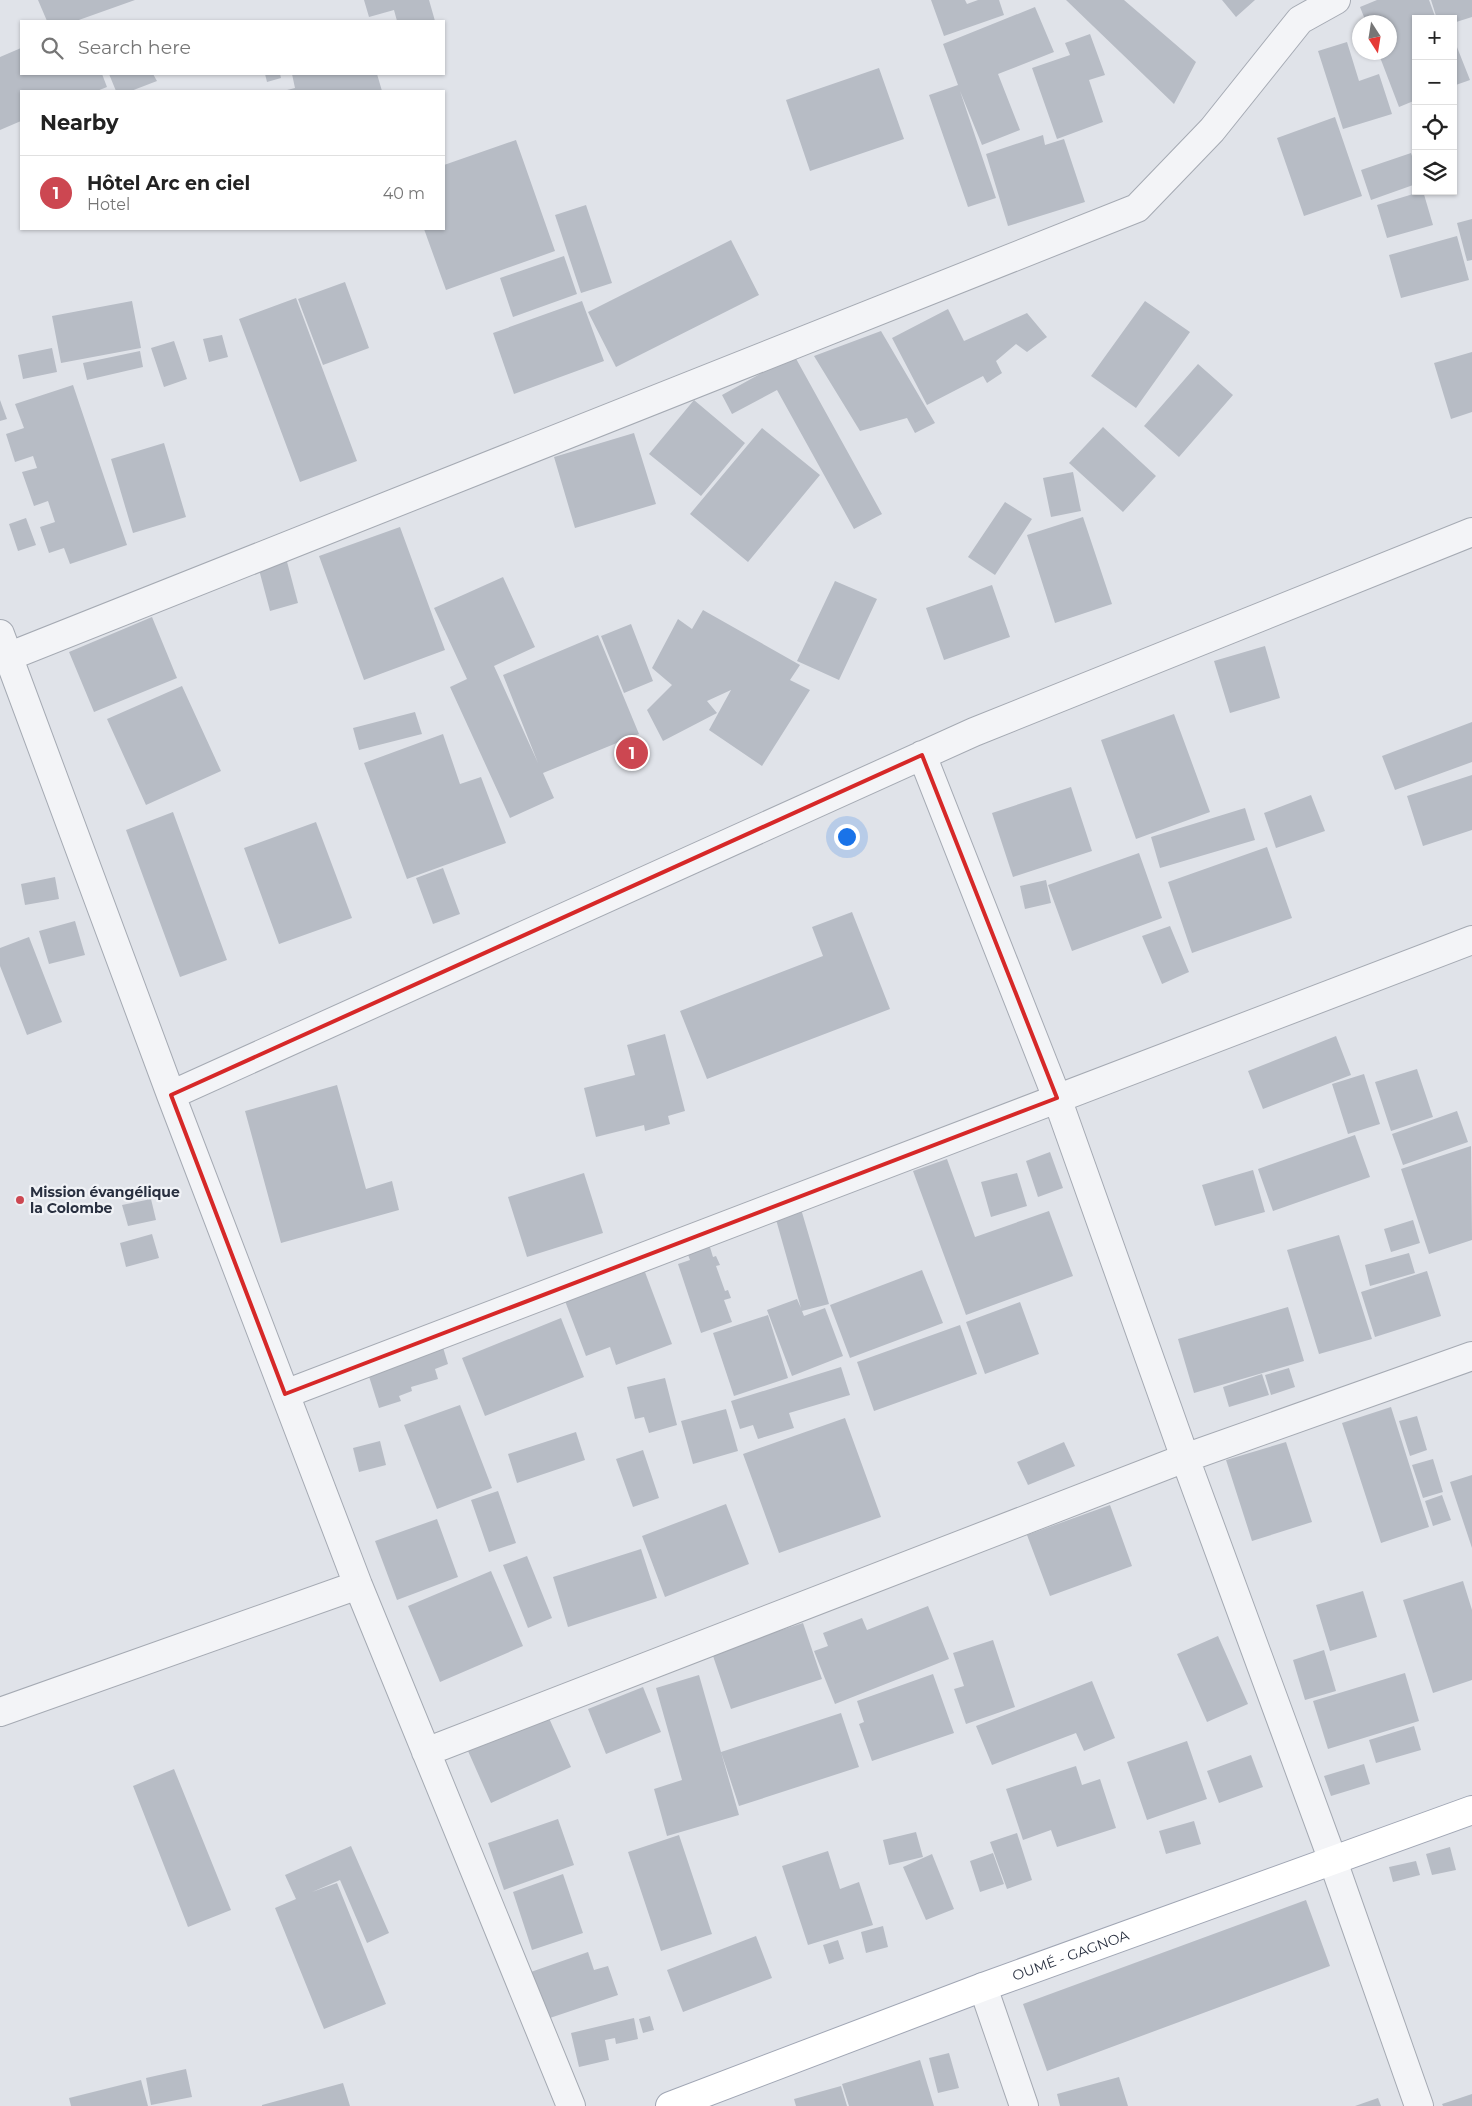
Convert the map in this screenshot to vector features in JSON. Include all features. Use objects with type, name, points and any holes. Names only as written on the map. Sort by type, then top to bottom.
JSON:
[{"type":"main road","name":"OUMÉ - GAGNOA","points":[[670,2106],[983,1986],[1472,1810]]},
{"type":"street","points":[[571,2106],[358,1585],[3,650],[1137,208],[1212,130],[1300,20],[1336,0]]},
{"type":"street","points":[[171,1095],[922,755],[1472,532]]},
{"type":"street","points":[[922,755],[1058,1098],[1186,1458],[1333,1861],[1419,2106]]},
{"type":"street","points":[[285,1394],[1472,940]]},
{"type":"street","points":[[426,1752],[1186,1458],[1472,1356]]},
{"type":"street","points":[[0,1712],[358,1585]]},
{"type":"street","points":[[983,1986],[1024,2106]]},
{"type":"highlighted area","points":[[922,755],[1057,1098],[285,1394],[171,1095]]},
{"type":"building","points":[[38,0],[135,0],[79,20],[47,20]]},
{"type":"building","points":[[364,0],[429,0],[435,20],[397,20],[394,10],[369,17]]},
{"type":"building","points":[[931,0],[965,0],[967,4],[978,0],[999,0],[1004,15],[944,36]]},
{"type":"building","points":[[1066,0],[1124,0],[1196,62],[1174,104]]},
{"type":"building","points":[[1222,0],[1255,0],[1236,17]]},
{"type":"building","points":[[1377,0],[1429,0],[1435,15],[1412,15],[1412,102],[1399,107],[1381,60],[1397,60],[1397,15],[1363,15],[1360,7]]},
{"type":"building","points":[[1431,0],[1472,0],[1472,17],[1457,22],[1457,15],[1436,15]]},
{"type":"building","points":[[1035,7],[1054,52],[998,74],[1020,130],[982,145],[960,91],[996,198],[968,207],[929,95],[958,85],[943,44]]},
{"type":"building","points":[[1090,34],[1105,75],[1089,80],[1103,122],[1057,139],[1032,68],[1070,55],[1065,43]]},
{"type":"building","points":[[1347,42],[1359,81],[1379,74],[1392,114],[1343,129],[1318,51]]},
{"type":"building","points":[[1457,47],[1470,80],[1457,85]]},
{"type":"building","points":[[20,48],[20,75],[102,75],[107,87],[100,90],[20,90],[20,121],[0,130],[0,57]]},
{"type":"building","points":[[879,68],[904,139],[810,171],[786,100]]},
{"type":"building","points":[[109,75],[154,75],[157,81],[134,90],[116,90]]},
{"type":"building","points":[[265,75],[280,75],[281,78],[267,82]]},
{"type":"building","points":[[292,75],[377,75],[382,90],[287,90],[295,88]]},
{"type":"building","points":[[1335,117],[1362,196],[1304,216],[1277,138]]},
{"type":"building","points":[[1043,135],[1045,145],[1064,139],[1085,202],[1008,226],[986,154]]},
{"type":"building","points":[[516,140],[555,251],[446,290],[424,230],[445,230],[445,165]]},
{"type":"building","points":[[1411,153],[1412,185],[1371,200],[1361,170]]},
{"type":"building","points":[[1412,194],[1424,195],[1433,225],[1387,238],[1377,205]]},
{"type":"building","points":[[586,205],[612,283],[581,293],[555,215]]},
{"type":"building","points":[[1472,219],[1472,260],[1467,261],[1457,223]]},
{"type":"building","points":[[1457,236],[1469,280],[1401,298],[1389,255]]},
{"type":"building","points":[[731,240],[759,295],[616,367],[588,312]]},
{"type":"building","points":[[564,256],[577,294],[513,317],[500,278]]},
{"type":"building","points":[[345,282],[369,348],[323,365],[298,299]]},
{"type":"building","points":[[296,298],[357,461],[300,482],[239,319]]},
{"type":"building","points":[[132,301],[141,348],[61,363],[52,316]]},
{"type":"building","points":[[582,301],[604,361],[514,394],[493,333]]},
{"type":"building","points":[[1145,301],[1190,332],[1136,408],[1091,376]]},
{"type":"building","points":[[948,309],[964,341],[1027,313],[1047,337],[1027,352],[1016,344],[996,361],[1002,373],[987,383],[983,376],[927,405],[892,338]]},
{"type":"building","points":[[881,331],[935,423],[915,433],[907,418],[860,431],[814,356]]},
{"type":"building","points":[[222,335],[228,357],[209,362],[203,339]]},
{"type":"building","points":[[174,341],[187,379],[164,387],[151,348]]},
{"type":"building","points":[[52,348],[57,372],[23,379],[18,355]]},
{"type":"building","points":[[140,351],[143,367],[87,380],[83,363]]},
{"type":"building","points":[[1472,352],[1472,412],[1451,419],[1434,363]]},
{"type":"building","points":[[794,355],[882,514],[854,529],[777,390],[732,414],[722,395]]},
{"type":"building","points":[[1198,364],[1233,395],[1179,457],[1144,426]]},
{"type":"building","points":[[73,385],[127,545],[70,564],[64,548],[49,553],[40,527],[55,522],[48,501],[34,506],[22,472],[37,468],[33,456],[15,462],[6,434],[24,428],[15,404]]},
{"type":"building","points":[[0,400],[7,419],[0,421]]},
{"type":"building","points":[[694,400],[745,443],[701,496],[649,454]]},
{"type":"building","points":[[1103,427],[1156,476],[1123,512],[1069,463]]},
{"type":"building","points":[[762,428],[820,475],[748,562],[690,514]]},
{"type":"building","points":[[634,433],[656,504],[575,528],[554,457]]},
{"type":"building","points":[[164,443],[186,517],[133,533],[111,459]]},
{"type":"building","points":[[1073,472],[1081,511],[1051,517],[1043,478]]},
{"type":"building","points":[[1005,502],[1032,519],[995,575],[968,557]]},
{"type":"building","points":[[1083,517],[1112,604],[1055,623],[1027,535]]},
{"type":"building","points":[[26,518],[36,545],[18,551],[9,524]]},
{"type":"building","points":[[400,527],[445,650],[364,680],[319,556]]},
{"type":"building","points":[[286,558],[298,603],[270,611],[258,566]]},
{"type":"building","points":[[503,577],[535,647],[494,666],[538,763],[503,675],[598,635],[639,734],[543,773],[554,798],[510,818],[450,687],[467,679],[434,608]]},
{"type":"building","points":[[835,581],[877,599],[839,680],[797,661]]},
{"type":"building","points":[[992,585],[1010,637],[944,660],[926,608]]},
{"type":"building","points":[[703,610],[800,665],[790,680],[810,690],[762,766],[709,730],[731,690],[707,701],[717,713],[663,741],[647,710],[672,685],[652,668],[678,619],[692,629]]},
{"type":"building","points":[[152,617],[177,678],[94,712],[69,652]]},
{"type":"building","points":[[631,624],[653,681],[624,693],[601,636]]},
{"type":"building","points":[[1265,646],[1280,698],[1230,713],[1214,661]]},
{"type":"building","points":[[182,686],[221,771],[146,805],[107,719]]},
{"type":"building","points":[[415,712],[422,734],[359,750],[353,728]]},
{"type":"building","points":[[1174,714],[1210,812],[1136,839],[1101,740]]},
{"type":"building","points":[[1472,722],[1472,762],[1395,790],[1382,756]]},
{"type":"building","points":[[443,734],[460,784],[481,777],[506,843],[407,879],[364,763]]},
{"type":"building","points":[[1472,775],[1472,830],[1423,846],[1407,796]]},
{"type":"building","points":[[1071,787],[1092,851],[1013,877],[992,813]]},
{"type":"building","points":[[1311,795],[1325,831],[1276,848],[1264,813]]},
{"type":"building","points":[[1245,808],[1255,840],[1160,868],[1151,837]]},
{"type":"building","points":[[173,812],[227,960],[180,977],[126,830]]},
{"type":"building","points":[[316,822],[352,918],[279,944],[244,848]]},
{"type":"building","points":[[1267,847],[1292,918],[1192,953],[1168,882]]},
{"type":"building","points":[[1139,853],[1162,918],[1072,951],[1048,885]]},
{"type":"building","points":[[443,868],[460,914],[433,924],[416,878]]},
{"type":"building","points":[[55,877],[59,899],[25,905],[21,884]]},
{"type":"building","points":[[1046,880],[1051,903],[1025,909],[1020,886]]},
{"type":"building","points":[[852,912],[890,1009],[707,1079],[680,1011],[823,956],[812,927]]},
{"type":"building","points":[[75,921],[85,955],[49,964],[39,931]]},
{"type":"building","points":[[1170,926],[1189,972],[1162,984],[1142,936]]},
{"type":"building","points":[[29,937],[62,1022],[27,1035],[0,966],[0,948]]},
{"type":"building","points":[[665,1034],[685,1111],[668,1116],[670,1124],[645,1131],[644,1125],[596,1137],[584,1088],[635,1075],[627,1045]]},
{"type":"building","points":[[1336,1036],[1351,1075],[1263,1109],[1248,1071]]},
{"type":"building","points":[[1417,1069],[1433,1117],[1391,1131],[1375,1082]]},
{"type":"building","points":[[1364,1074],[1380,1124],[1348,1134],[1332,1084]]},
{"type":"building","points":[[337,1085],[366,1189],[392,1181],[399,1210],[281,1243],[245,1111]]},
{"type":"building","points":[[1457,1111],[1468,1142],[1403,1165],[1392,1134]]},
{"type":"building","points":[[1355,1135],[1370,1177],[1273,1211],[1258,1169]]},
{"type":"building","points":[[1471,1146],[1472,1240],[1429,1254],[1401,1169]]},
{"type":"building","points":[[1050,1152],[1063,1188],[1038,1197],[1026,1161]]},
{"type":"building","points":[[947,1159],[975,1237],[1049,1211],[1073,1276],[966,1315],[913,1171]]},
{"type":"building","points":[[1253,1170],[1265,1212],[1215,1226],[1202,1185]]},
{"type":"building","points":[[584,1173],[603,1233],[527,1257],[508,1197]]},
{"type":"building","points":[[1017,1173],[1027,1206],[991,1217],[981,1182]]},
{"type":"building","points":[[151,1199],[156,1220],[128,1226],[122,1205]]},
{"type":"building","points":[[801,1209],[829,1304],[802,1311],[804,1316],[825,1308],[843,1356],[792,1376],[767,1310],[797,1299],[801,1308],[775,1216]]},
{"type":"building","points":[[1413,1220],[1420,1243],[1391,1252],[1384,1229]]},
{"type":"building","points":[[152,1234],[159,1258],[126,1267],[120,1243]]},
{"type":"building","points":[[1339,1235],[1372,1339],[1319,1354],[1287,1250]]},
{"type":"building","points":[[709,1244],[713,1257],[716,1256],[720,1265],[716,1266],[725,1291],[728,1290],[731,1298],[724,1300],[732,1322],[701,1333],[678,1264],[690,1260],[687,1252]]},
{"type":"building","points":[[1409,1253],[1415,1273],[1370,1286],[1365,1265]]},
{"type":"building","points":[[922,1270],[943,1323],[850,1358],[830,1305]]},
{"type":"building","points":[[1427,1271],[1441,1316],[1375,1337],[1361,1292]]},
{"type":"building","points":[[645,1272],[672,1344],[616,1365],[610,1347],[586,1356],[565,1301]]},
{"type":"building","points":[[1020,1302],[1039,1354],[985,1374],[966,1322]]},
{"type":"building","points":[[1288,1307],[1304,1361],[1194,1393],[1178,1339]]},
{"type":"building","points":[[768,1315],[788,1378],[734,1396],[713,1333]]},
{"type":"building","points":[[561,1318],[584,1377],[485,1416],[462,1358]]},
{"type":"building","points":[[960,1325],[977,1374],[874,1411],[857,1362]]},
{"type":"building","points":[[442,1344],[448,1364],[435,1369],[438,1379],[411,1387],[412,1391],[399,1396],[401,1401],[379,1408],[366,1367]]},
{"type":"building","points":[[841,1367],[850,1395],[789,1413],[794,1428],[758,1439],[753,1425],[740,1429],[731,1401]]},
{"type":"building","points":[[1289,1368],[1295,1387],[1271,1395],[1265,1375]]},
{"type":"building","points":[[1262,1374],[1269,1395],[1229,1407],[1223,1387]]},
{"type":"building","points":[[665,1378],[677,1425],[649,1433],[644,1417],[635,1419],[627,1387]]},
{"type":"building","points":[[460,1405],[492,1488],[437,1509],[404,1425]]},
{"type":"building","points":[[1391,1407],[1429,1527],[1381,1543],[1342,1423]]},
{"type":"building","points":[[726,1409],[738,1451],[693,1464],[681,1421]]},
{"type":"building","points":[[1417,1416],[1427,1450],[1410,1456],[1399,1421]]},
{"type":"building","points":[[845,1418],[881,1517],[779,1553],[743,1454]]},
{"type":"building","points":[[576,1432],[585,1460],[517,1483],[508,1454]]},
{"type":"building","points":[[380,1441],[386,1465],[359,1472],[353,1448]]},
{"type":"building","points":[[1064,1442],[1075,1466],[1028,1485],[1017,1462]]},
{"type":"building","points":[[1286,1442],[1312,1522],[1252,1541],[1226,1460]]},
{"type":"building","points":[[643,1450],[659,1498],[633,1507],[616,1459]]},
{"type":"building","points":[[1433,1459],[1443,1492],[1423,1498],[1412,1465]]},
{"type":"building","points":[[1472,1475],[1472,1548],[1450,1482]]},
{"type":"building","points":[[498,1491],[516,1543],[489,1552],[471,1500]]},
{"type":"building","points":[[1442,1495],[1451,1520],[1433,1526],[1425,1501]]},
{"type":"building","points":[[726,1504],[749,1564],[665,1597],[642,1536]]},
{"type":"building","points":[[1110,1505],[1132,1566],[1050,1596],[1027,1535]]},
{"type":"building","points":[[437,1519],[458,1577],[397,1600],[375,1541]]},
{"type":"building","points":[[641,1549],[657,1598],[568,1627],[553,1577]]},
{"type":"building","points":[[527,1556],[552,1618],[528,1628],[503,1565]]},
{"type":"building","points":[[491,1571],[523,1646],[440,1682],[408,1606]]},
{"type":"building","points":[[1463,1581],[1472,1610],[1472,1680],[1433,1693],[1403,1600]]},
{"type":"building","points":[[1363,1591],[1377,1637],[1330,1651],[1316,1605]]},
{"type":"building","points":[[928,1606],[949,1659],[835,1704],[814,1651],[828,1646],[823,1633],[862,1618],[867,1630]]},
{"type":"building","points":[[803,1623],[822,1679],[731,1709],[712,1653]]},
{"type":"building","points":[[1218,1636],[1248,1704],[1207,1722],[1177,1654]]},
{"type":"building","points":[[993,1640],[1015,1707],[966,1724],[954,1689],[964,1686],[953,1653]]},
{"type":"building","points":[[1324,1650],[1336,1691],[1305,1700],[1293,1660]]},
{"type":"building","points":[[1405,1673],[1419,1721],[1328,1749],[1313,1701]]},
{"type":"building","points":[[933,1674],[954,1733],[872,1761],[859,1724],[864,1722],[857,1701]]},
{"type":"building","points":[[699,1675],[739,1815],[667,1836],[654,1789],[682,1780],[656,1688]]},
{"type":"building","points":[[1092,1681],[1115,1738],[1084,1751],[1076,1733],[992,1765],[976,1726]]},
{"type":"building","points":[[643,1687],[661,1732],[606,1754],[588,1709]]},
{"type":"building","points":[[841,1713],[859,1767],[739,1806],[721,1752]]},
{"type":"building","points":[[548,1716],[571,1767],[491,1803],[468,1751]]},
{"type":"building","points":[[1414,1726],[1421,1750],[1376,1763],[1369,1740]]},
{"type":"building","points":[[1187,1741],[1207,1799],[1147,1820],[1127,1762]]},
{"type":"building","points":[[1251,1755],[1263,1787],[1219,1803],[1207,1771]]},
{"type":"building","points":[[1364,1764],[1370,1784],[1331,1796],[1324,1776]]},
{"type":"building","points":[[1076,1766],[1082,1785],[1100,1779],[1116,1828],[1057,1847],[1051,1830],[1023,1840],[1006,1789]]},
{"type":"building","points":[[174,1769],[231,1910],[188,1927],[133,1786]]},
{"type":"building","points":[[558,1819],[574,1865],[504,1890],[488,1843]]},
{"type":"building","points":[[1194,1821],[1201,1844],[1166,1854],[1159,1831]]},
{"type":"building","points":[[916,1832],[923,1857],[889,1865],[883,1840]]},
{"type":"building","points":[[1017,1833],[1032,1880],[1007,1889],[990,1842]]},
{"type":"building","points":[[679,1835],[712,1934],[661,1951],[628,1852]]},
{"type":"building","points":[[351,1846],[389,1933],[367,1943],[340,1880],[312,1892],[337,1883],[386,2004],[324,2029],[275,1908],[296,1899],[285,1875]]},
{"type":"building","points":[[1450,1847],[1456,1870],[1432,1875],[1426,1854]]},
{"type":"building","points":[[828,1851],[840,1889],[859,1882],[873,1925],[808,1945],[782,1866]]},
{"type":"building","points":[[993,1853],[1004,1884],[980,1892],[970,1861]]},
{"type":"building","points":[[932,1854],[954,1909],[926,1920],[903,1867]]},
{"type":"building","points":[[1416,1861],[1420,1875],[1393,1882],[1389,1867]]},
{"type":"building","points":[[563,1874],[583,1933],[532,1950],[513,1892]]},
{"type":"building","points":[[1306,1900],[1330,1966],[1047,2071],[1023,2004]]},
{"type":"building","points":[[883,1926],[888,1947],[866,1953],[861,1932]]},
{"type":"building","points":[[756,1936],[772,1978],[683,2012],[667,1970]]},
{"type":"building","points":[[838,1940],[844,1959],[829,1964],[823,1945]]},
{"type":"building","points":[[588,1952],[594,1970],[608,1966],[618,1995],[544,2020],[528,1973]]},
{"type":"building","points":[[650,2016],[654,2030],[643,2033],[639,2019]]},
{"type":"building","points":[[634,2018],[638,2039],[616,2044],[615,2038],[605,2040],[609,2060],[579,2067],[571,2033]]},
{"type":"building","points":[[949,2053],[959,2088],[938,2093],[929,2058]]},
{"type":"building","points":[[920,2060],[934,2106],[849,2106],[842,2084]]},
{"type":"building","points":[[186,2069],[192,2097],[151,2105],[146,2078]]},
{"type":"building","points":[[1119,2077],[1128,2106],[1060,2106],[1057,2094]]},
{"type":"building","points":[[141,2080],[148,2106],[71,2106],[69,2098]]},
{"type":"building","points":[[343,2083],[350,2106],[262,2106],[262,2105]]},
{"type":"building","points":[[841,2086],[847,2106],[796,2106],[794,2099]]},
{"type":"building","points":[[1472,2094],[1472,2106],[1443,2106],[1442,2104]]},
{"type":"building","points":[[1378,2098],[1381,2106],[1355,2106]]},
{"type":"place","name":"Hôtel Arc en ciel","points":[[632,753]]},
{"type":"place","name":"Mission évangélique la Colombe","points":[[20,1200]]}]
